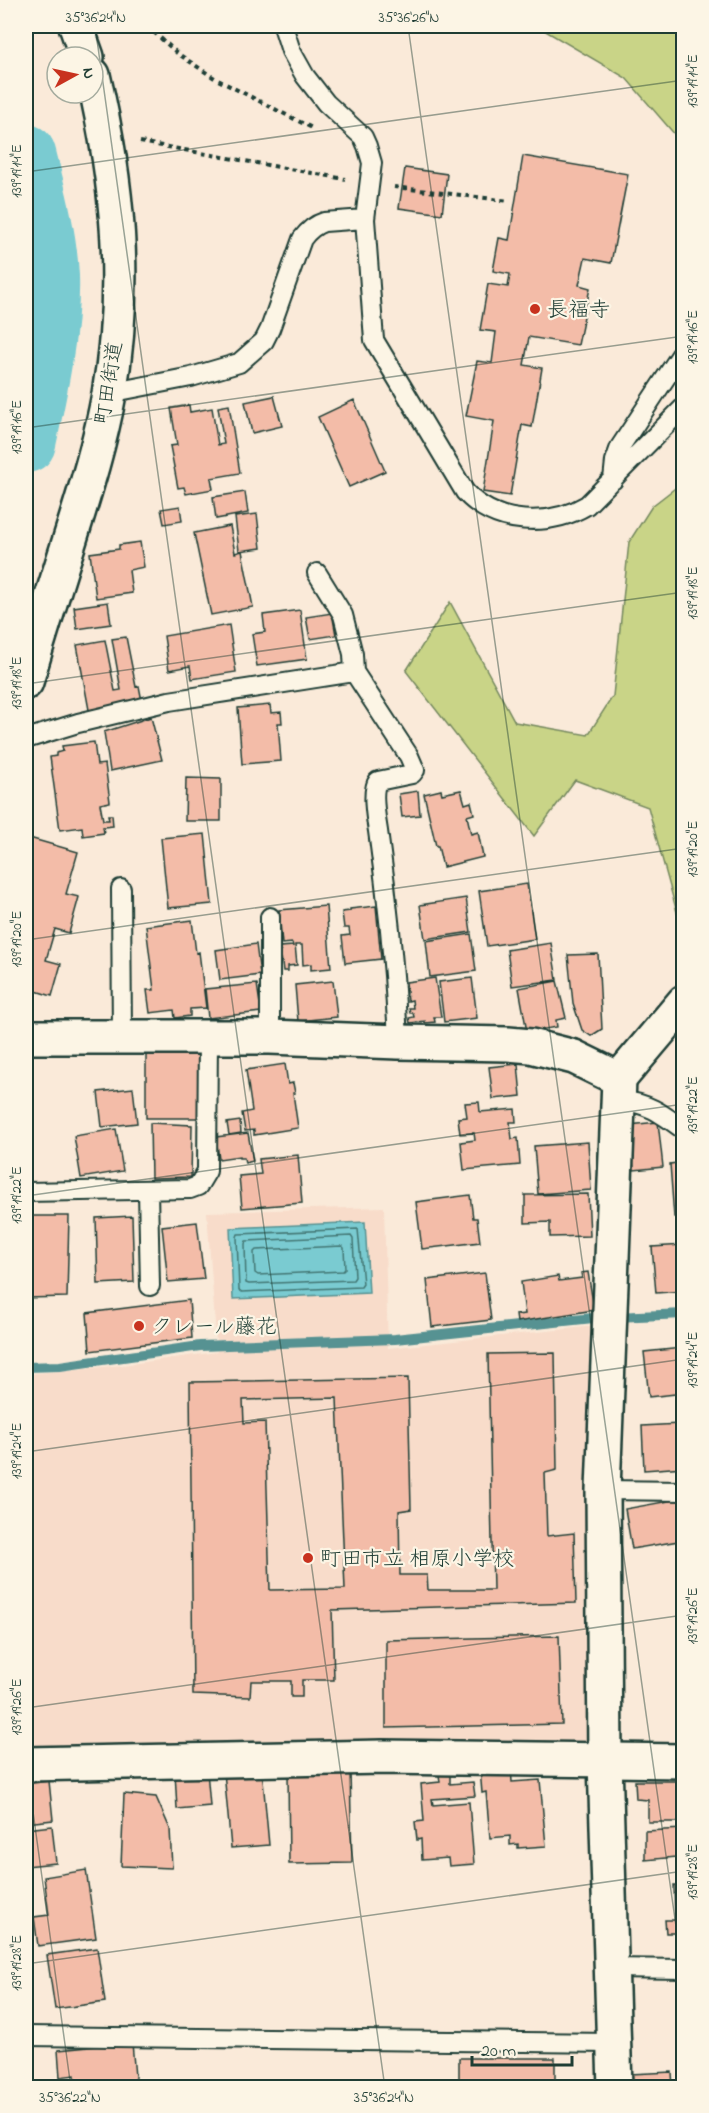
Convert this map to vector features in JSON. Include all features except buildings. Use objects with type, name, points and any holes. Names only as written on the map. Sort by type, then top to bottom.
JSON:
[{"type":"street","points":[[76,26],[83,45]]},
{"type":"street","name":"町田街道","points":[[26,682],[93,468],[109,393],[119,295],[118,215],[107,136],[100,105]]},
{"type":"street","points":[[615,2088],[605,1761],[603,1490],[618,1090],[684,1002]]},
{"type":"street","points":[[26,1037],[270,1037],[531,1046],[574,1057],[618,1090]]},
{"type":"street","points":[[26,1764],[371,1757],[684,1761]]},
{"type":"lane","points":[[283,26],[291,51],[305,76],[326,103],[363,137],[367,146],[372,163],[365,219],[368,284],[374,340],[465,492],[475,503],[505,516],[533,521],[574,513],[587,505],[613,480],[684,407]]},
{"type":"lane","points":[[109,393],[191,377],[239,363],[264,341],[306,233],[317,224],[324,222],[365,219]]},
{"type":"lane","points":[[613,480],[615,460],[620,447],[684,350]]},
{"type":"lane","points":[[317,573],[343,615],[353,654],[354,672],[409,756],[415,771],[412,774],[378,781],[375,790],[377,823],[389,906],[398,1042]]},
{"type":"lane","points":[[26,739],[169,700],[354,672]]},
{"type":"lane","points":[[121,889],[122,1037]]},
{"type":"lane","points":[[270,917],[270,1037]]},
{"type":"lane","points":[[26,1192],[190,1190],[198,1186],[207,1172],[208,1037]]},
{"type":"lane","points":[[618,1090],[637,1102],[649,1106],[684,1130]]},
{"type":"lane","points":[[148,1190],[150,1286]]},
{"type":"lane","points":[[603,1490],[684,1491]]},
{"type":"lane","points":[[610,1968],[684,1969]]},
{"type":"lane","points":[[26,2036],[613,2043]]},
{"type":"path","points":[[147,26],[177,53],[216,80],[320,132]]},
{"type":"path","points":[[156,145],[347,179]]},
{"type":"path","points":[[397,188],[510,201]]},
{"type":"shaded area","name":"町田市立 相原小学校","points":[[384,1207],[388,1348],[594,1326],[588,1743],[388,1743],[26,1750],[26,1374],[123,1365],[217,1352],[207,1212]]},
{"type":"green space","points":[[305,26],[424,26],[406,29],[306,28]]},
{"type":"green space","points":[[537,26],[683,26],[683,144],[626,78]]},
{"type":"green space","points":[[683,482],[684,909],[678,916],[648,807],[575,780],[534,836],[406,671],[450,602],[515,722],[588,735],[613,696],[629,542],[652,506]]},
{"type":"water","points":[[365,1222],[369,1293],[233,1299],[230,1228]]},
{"type":"waterway","points":[[26,154],[43,230],[49,276],[48,317],[35,403],[26,443]]},
{"type":"waterway","points":[[26,1367],[60,1366],[200,1346],[395,1339],[593,1318],[684,1314]]},
{"type":"place","name":"長福寺","points":[[535,309]]},
{"type":"place","name":"クレール藤花","points":[[139,1326]]},
{"type":"place","name":"町田市立 相原小学校","points":[[308,1558]]}]
